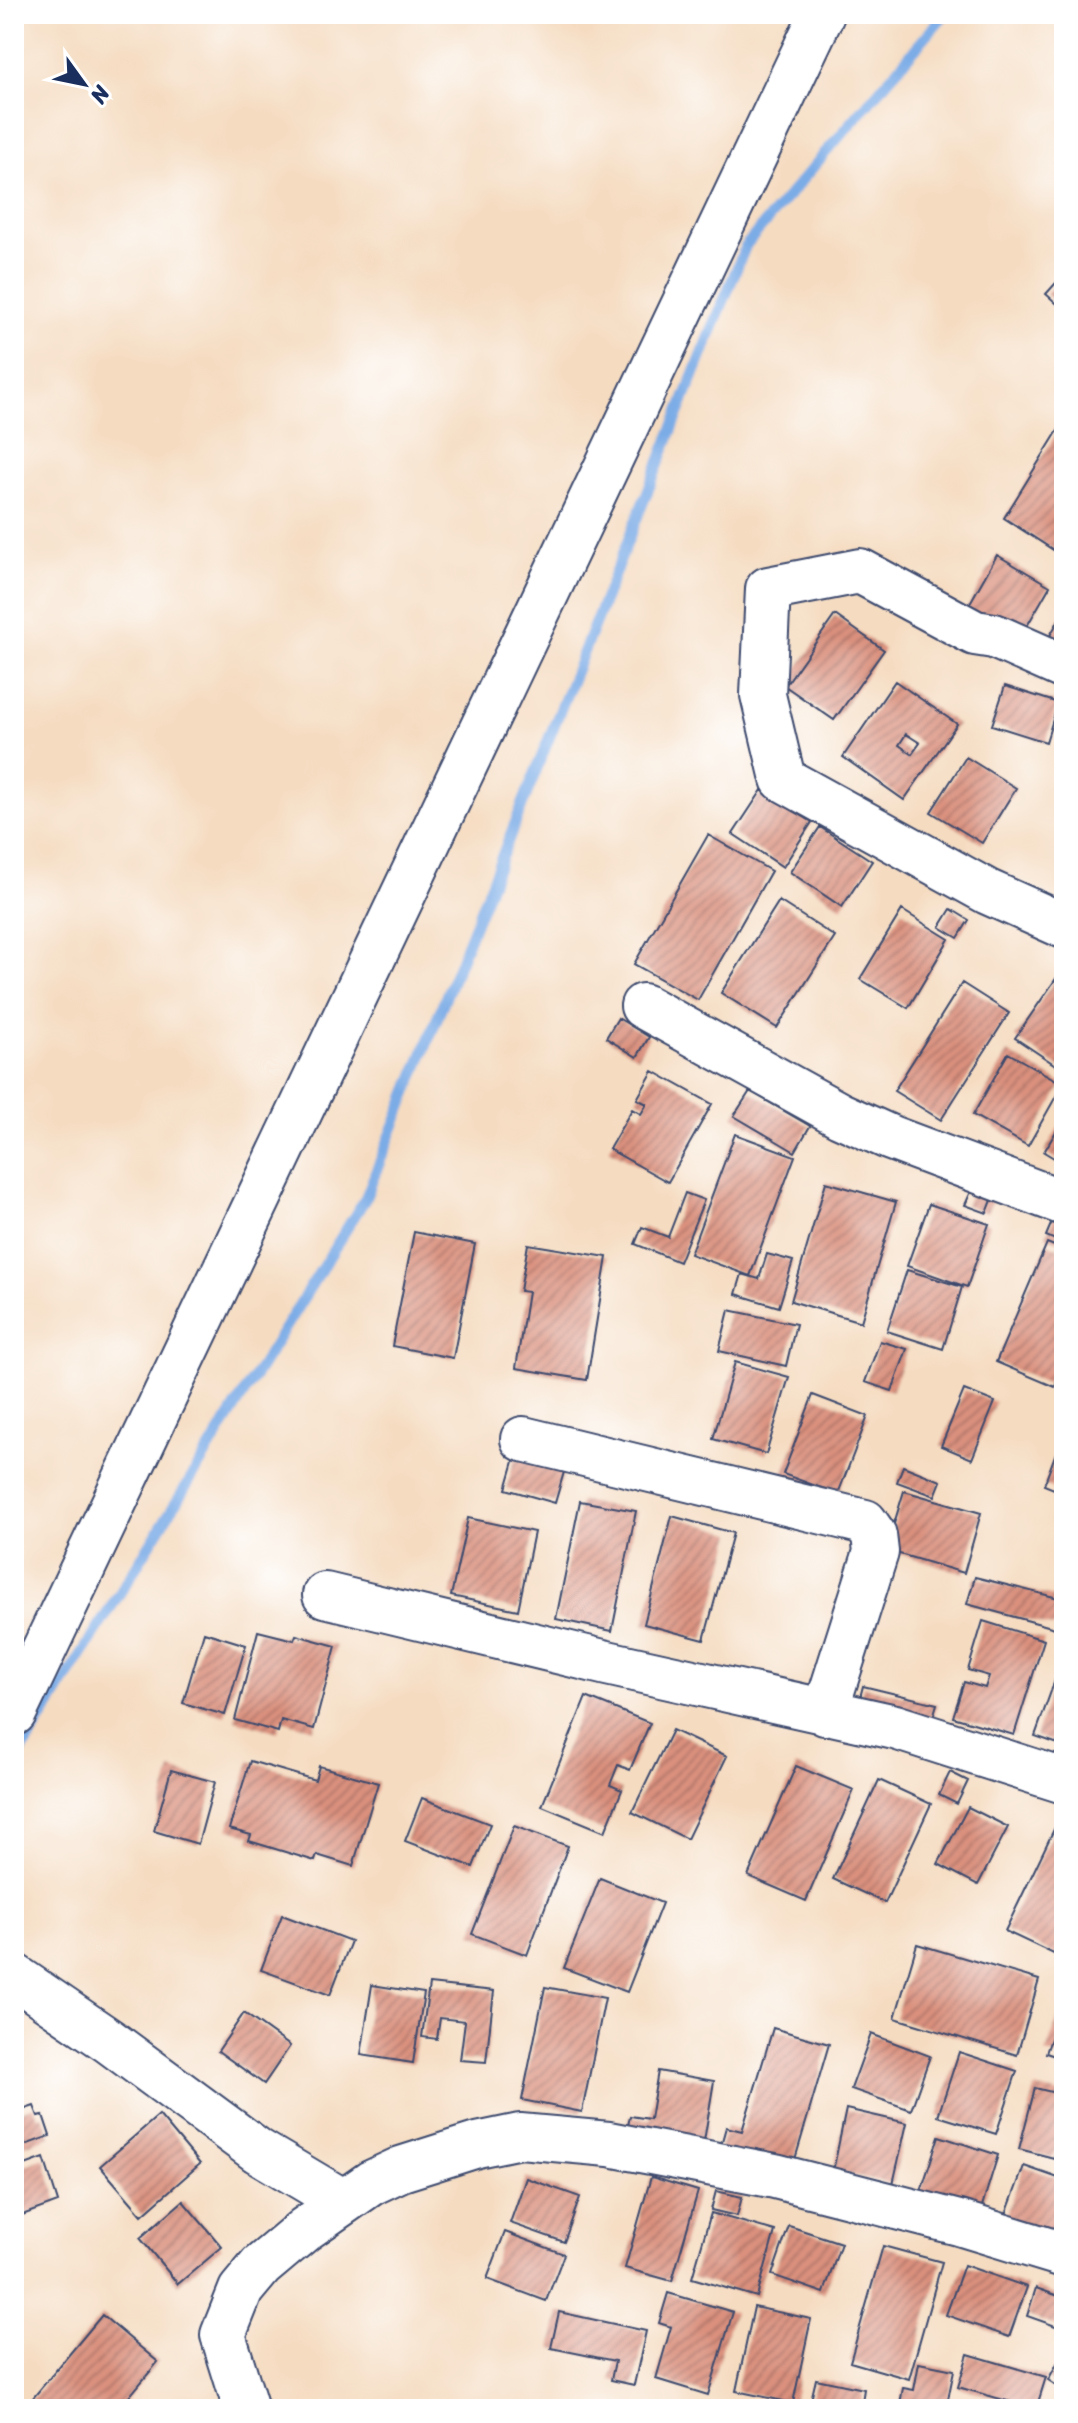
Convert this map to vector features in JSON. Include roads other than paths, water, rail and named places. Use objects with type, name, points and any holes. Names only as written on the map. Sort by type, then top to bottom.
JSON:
[{"type":"street","points":[[14,1713],[822,14]]},
{"type":"street","points":[[1064,667],[994,636],[975,633],[860,571],[768,589],[763,695],[783,779],[988,892],[1064,926]]},
{"type":"street","points":[[643,1006],[840,1115],[891,1138],[1064,1203]]},
{"type":"street","points":[[523,1439],[865,1522],[874,1535],[876,1552],[825,1713]]},
{"type":"street","points":[[325,1595],[895,1727],[1064,1781]]},
{"type":"street","points":[[14,1976],[109,2041],[258,2151],[342,2201]]},
{"type":"street","points":[[246,2409],[223,2335],[229,2313],[241,2290],[261,2266],[342,2201],[371,2183],[401,2169],[477,2145],[520,2136],[609,2144],[775,2176],[959,2223],[1064,2255]]},
{"type":"waterway","points":[[14,1763],[365,1199],[746,245],[945,14]]}]
